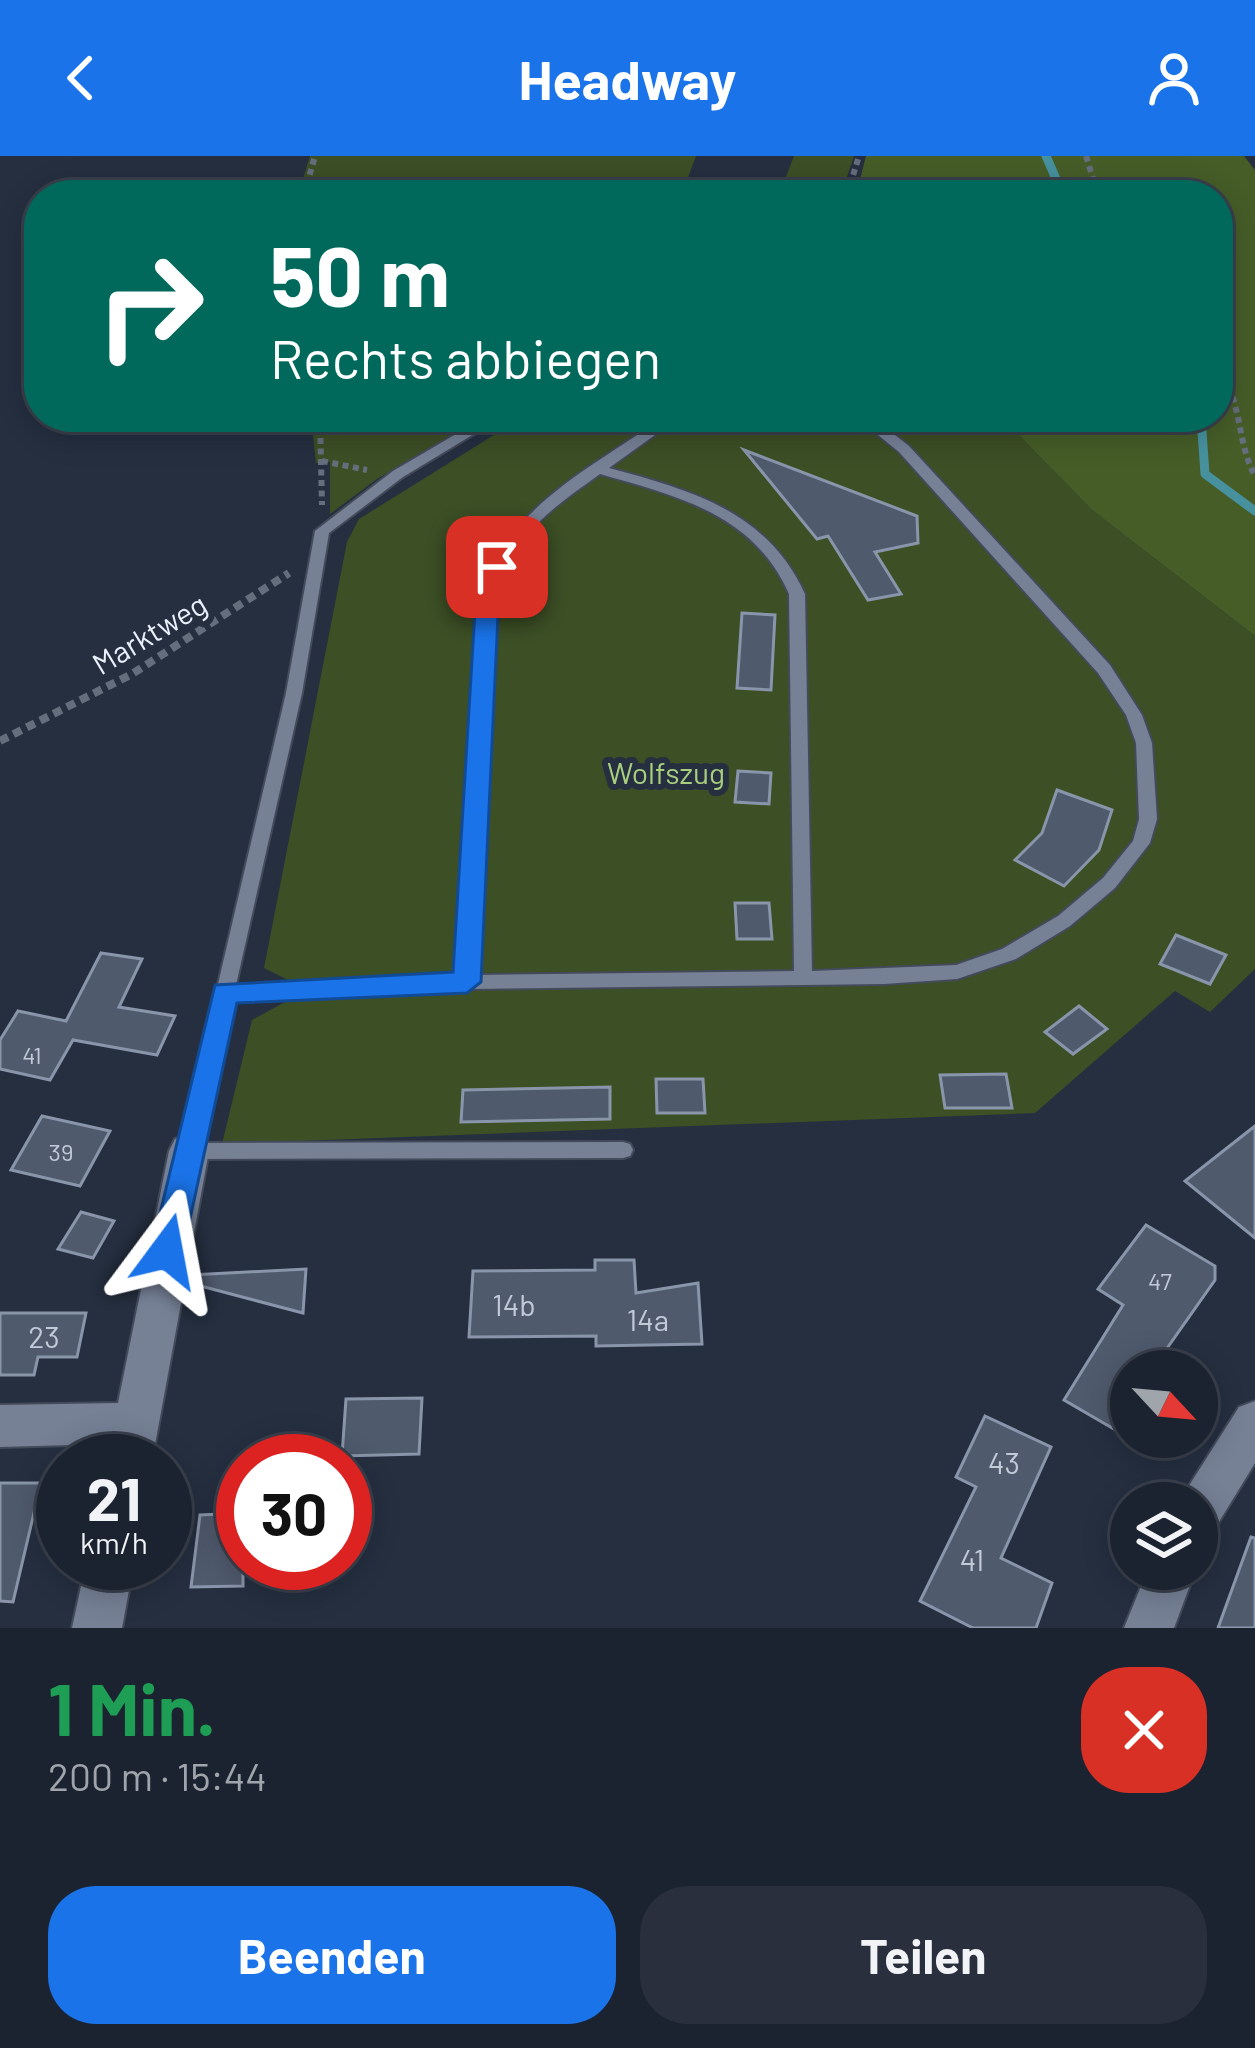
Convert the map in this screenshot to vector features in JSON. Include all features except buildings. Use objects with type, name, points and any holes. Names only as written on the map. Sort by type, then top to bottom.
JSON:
[{"type":"street","points":[[135,1434],[189,1151]]},
{"type":"street","points":[[1217,1482],[1255,1422]]},
{"type":"street","points":[[0,1426],[66,1434]]},
{"type":"street","points":[[98,1628],[105,1590]]},
{"type":"street","points":[[1149,1628],[1164,1590]]},
{"type":"lane","points":[[470,432],[364,496],[322,531],[294,693],[189,1151],[623,1150]]},
{"type":"lane","points":[[467,982],[488,594],[497,567],[516,536],[653,432]]},
{"type":"lane","points":[[225,993],[467,982],[957,972],[1010,954],[1064,921],[1109,883],[1141,843],[1148,819],[1144,743],[1134,715],[1104,669],[904,449],[882,432]]},
{"type":"lane","points":[[602,470],[687,497],[749,530],[791,574],[797,594],[803,978]]},
{"type":"path","points":[[1233,397],[1241,412],[1240,454],[1255,476]]},
{"type":"path","points":[[320,432],[322,531]]},
{"type":"path","name":"Marktweg","points":[[0,741],[132,674],[316,555]]},
{"type":"green space","points":[[310,156],[696,156],[687,180],[303,180]]},
{"type":"green space","points":[[794,156],[854,156],[846,180],[785,180]]},
{"type":"green space","points":[[866,156],[1244,156],[1255,170],[1255,636],[1092,510],[1016,432],[1233,432],[1233,180],[860,180]]},
{"type":"green space","points":[[313,432],[458,432],[377,479],[330,514],[330,462],[316,463]]},
{"type":"green space","name":"Wolfszug","points":[[499,432],[1016,432],[1092,510],[1255,636],[1255,969],[1210,1012],[1175,991],[1035,1113],[222,1144],[252,1020],[285,1002],[288,980],[264,968],[347,542],[359,519]]},
{"type":"waterway","points":[[1046,156],[1056,180]]},
{"type":"waterway","points":[[1202,432],[1205,474],[1255,511]]},
{"type":"route","points":[[167,1251],[225,993],[467,982],[488,594],[497,567]]}]
